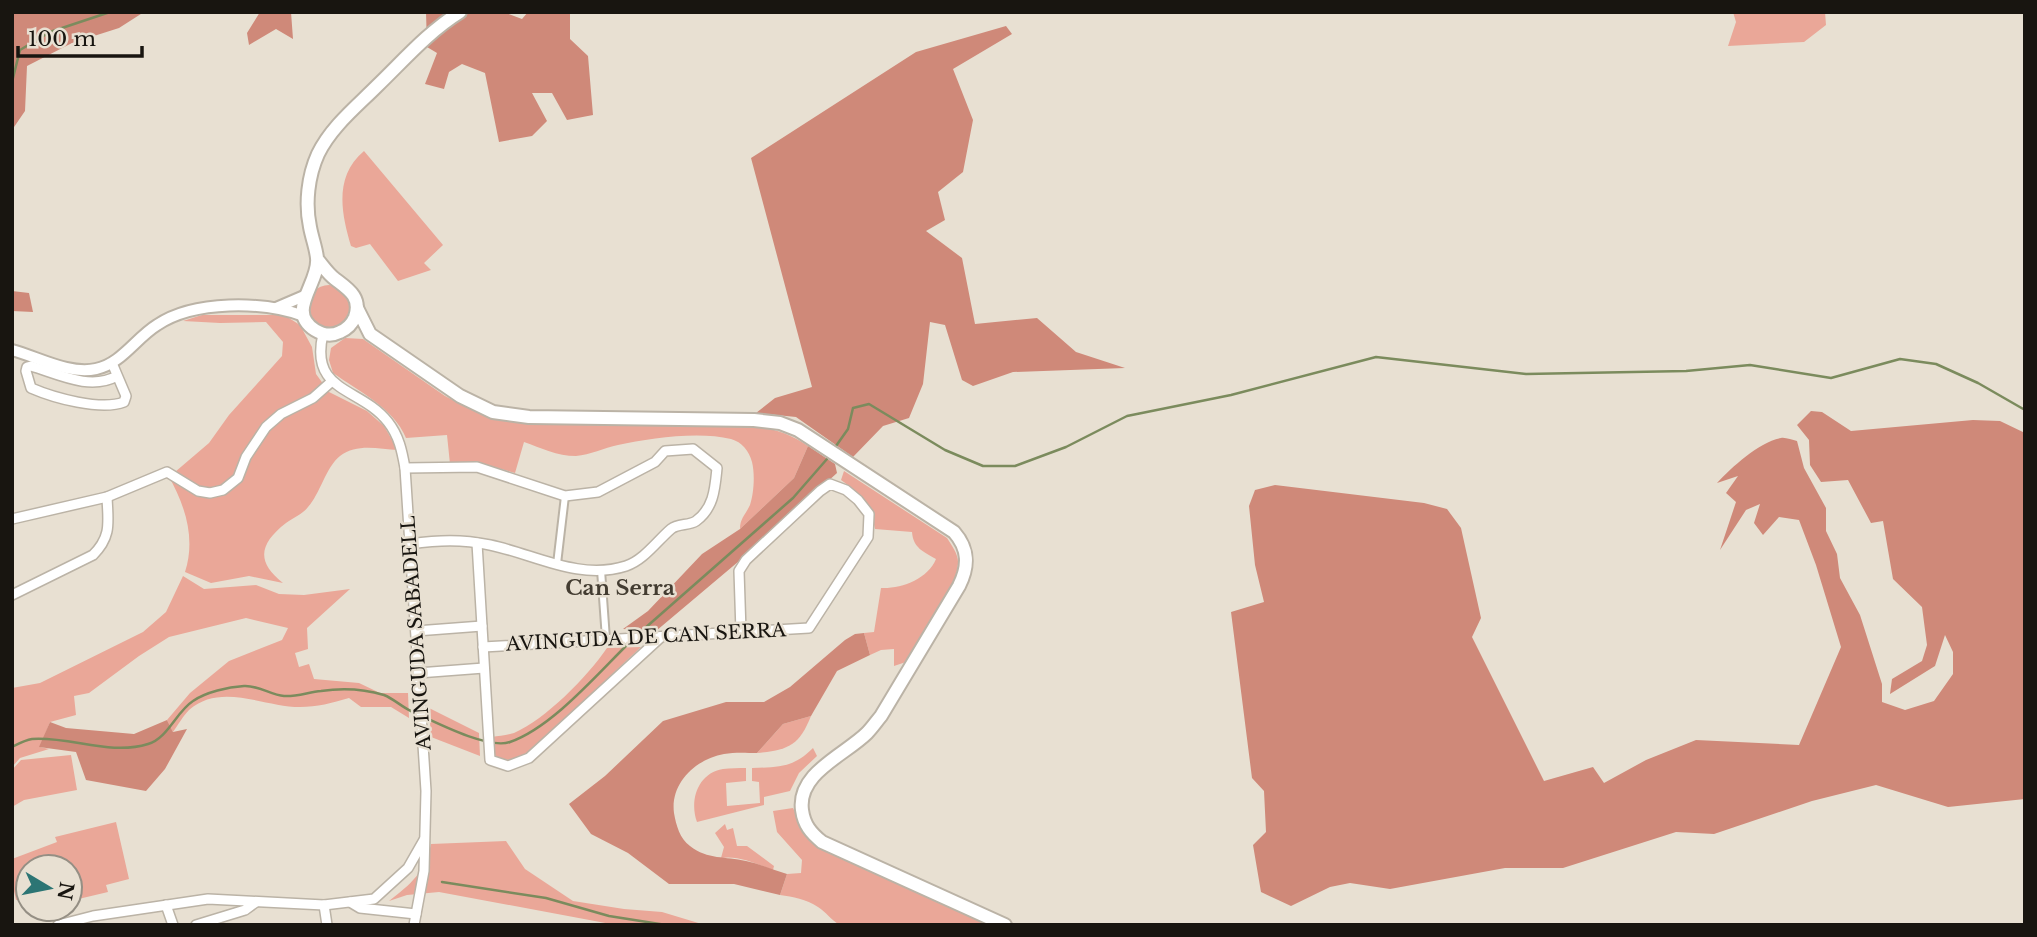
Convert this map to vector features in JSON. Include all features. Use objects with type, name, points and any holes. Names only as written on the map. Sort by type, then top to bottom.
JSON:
[{"type":"main road","points":[[356,308],[353,322],[343,331],[334,334],[323,334],[308,324],[304,316],[317,259],[308,219],[308,201],[315,163],[323,145],[358,104],[430,34],[460,12]]},
{"type":"main road","points":[[317,259],[352,292],[356,308],[370,334],[472,403],[502,414],[529,417],[720,419],[786,425],[954,532],[966,552],[967,568],[959,586],[881,716],[866,734],[812,777],[804,790],[801,807],[807,826],[829,846],[1005,925]]},
{"type":"main road","points":[[308,291],[324,280],[338,281]]},
{"type":"main road","points":[[343,331],[370,334]]},
{"type":"street","points":[[276,307],[308,291]]},
{"type":"street","points":[[12,350],[82,370],[95,370],[112,363],[155,326],[172,316],[196,309],[276,307],[304,316]]},
{"type":"street","points":[[12,519],[107,497],[167,472],[198,491],[210,493],[223,490],[238,478],[251,449],[266,427],[281,414],[313,398],[331,382],[322,367],[323,334]]},
{"type":"street","points":[[112,363],[126,396],[124,402],[117,405],[88,404],[31,388],[26,371],[27,367],[32,366],[74,380],[101,381],[117,376]]},
{"type":"street","name":"AVINGUDA SABADELL","points":[[58,925],[208,899],[324,905],[374,899],[408,868],[425,837],[426,791],[405,468],[401,446],[387,420],[369,405],[331,382]]},
{"type":"street","points":[[405,468],[478,467],[565,496],[598,492],[655,462],[665,451],[693,449],[717,468],[714,499],[695,522],[673,526],[658,544],[627,565],[601,570],[570,569],[477,543],[448,539],[410,544]]},
{"type":"street","name":"AVINGUDA DE CAN SERRA","points":[[483,647],[606,639],[741,632],[809,628],[869,537],[869,514],[858,499],[846,490],[830,484],[746,560],[739,570],[741,632]]},
{"type":"street","points":[[557,564],[565,496]]},
{"type":"street","points":[[12,596],[93,555],[103,545],[108,525],[107,497]]},
{"type":"street","points":[[477,543],[489,760],[508,766],[528,758],[662,636]]},
{"type":"street","points":[[601,570],[606,639]]},
{"type":"street","points":[[416,631],[482,626]]},
{"type":"street","points":[[418,673],[484,668]]},
{"type":"street","points":[[414,925],[424,871],[425,837]]},
{"type":"street","points":[[196,925],[245,910],[256,901]]},
{"type":"street","points":[[351,902],[360,908],[416,914]]},
{"type":"street","points":[[166,905],[173,925]]},
{"type":"street","points":[[324,905],[326,924]]},
{"type":"shaded area","points":[[12,12],[144,12],[119,28],[72,43],[27,66],[25,111],[12,130]]},
{"type":"shaded area","points":[[260,12],[291,12],[293,39],[276,29],[249,45],[247,33]]},
{"type":"shaded area","points":[[426,12],[503,12],[522,19],[528,12],[570,12],[570,39],[588,56],[593,115],[567,120],[552,93],[532,93],[547,121],[532,136],[499,142],[485,73],[462,64],[449,72],[444,89],[425,84],[437,53],[427,47]]},
{"type":"shaded area","points":[[1733,12],[1825,12],[1826,25],[1804,42],[1728,46],[1736,22]]},
{"type":"shaded area","points":[[1006,26],[1012,34],[953,69],[973,120],[963,172],[938,192],[945,220],[926,231],[962,258],[975,324],[1037,318],[1076,352],[1125,368],[1013,372],[973,386],[962,380],[945,325],[930,322],[923,384],[909,418],[883,426],[853,457],[796,417],[756,413],[775,398],[812,387],[751,158],[916,52]]},
{"type":"shaded area","points":[[364,151],[443,245],[424,263],[431,270],[398,281],[370,244],[356,248],[351,246],[342,196],[348,172]]},
{"type":"shaded area","points":[[329,285],[344,292],[351,307],[344,322],[329,329],[314,322],[307,307],[314,292]]},
{"type":"shaded area","points":[[12,291],[29,293],[33,312],[12,311]]},
{"type":"shaded area","points":[[202,315],[284,315],[300,325],[312,347],[316,374],[324,385],[264,425],[256,433],[230,478],[222,486],[212,489],[196,486],[175,472],[209,443],[229,415],[282,356],[283,342],[266,322],[183,321]]},
{"type":"shaded area","points":[[345,338],[363,339],[445,396],[474,411],[502,418],[739,424],[775,430],[808,446],[794,478],[740,529],[750,505],[754,472],[747,451],[731,439],[704,436],[659,438],[576,456],[556,453],[524,442],[515,473],[480,463],[450,464],[447,435],[406,438],[384,409],[333,373],[329,360],[331,348]]},
{"type":"shaded area","points":[[325,390],[367,411],[384,426],[398,450],[353,449],[335,461],[308,507],[277,531],[266,546],[264,553],[268,568],[283,583],[249,576],[211,583],[185,572],[189,547],[187,522],[168,475],[198,494],[226,493],[237,482],[263,434],[288,413]]},
{"type":"shaded area","points":[[1811,411],[1822,412],[1851,431],[1973,420],[2000,421],[2025,433],[2025,799],[1948,807],[1876,785],[1812,801],[1714,834],[1676,832],[1563,868],[1505,868],[1390,889],[1350,883],[1330,887],[1291,906],[1261,892],[1253,845],[1266,832],[1264,791],[1252,778],[1231,612],[1264,602],[1255,565],[1249,506],[1255,490],[1275,485],[1424,503],[1447,509],[1461,528],[1481,618],[1472,637],[1544,781],[1593,767],[1604,783],[1646,760],[1696,740],[1799,745],[1841,647],[1799,520],[1779,517],[1763,535],[1754,523],[1760,504],[1746,510],[1720,550],[1736,502],[1726,493],[1738,476],[1717,483],[1746,456],[1773,440],[1783,438],[1797,441],[1804,468],[1826,508],[1826,531],[1837,554],[1840,578],[1860,615],[1882,684],[1882,702],[1905,710],[1934,701],[1953,674],[1953,652],[1945,635],[1935,666],[1890,694],[1892,679],[1922,661],[1927,645],[1922,607],[1893,579],[1883,521],[1871,523],[1848,480],[1821,482],[1810,465],[1809,440],[1797,425]]},
{"type":"shaded area","points":[[808,446],[835,464],[837,473],[656,631],[623,629],[648,611],[702,554],[740,529],[794,478]]},
{"type":"shaded area","points":[[844,471],[947,538],[957,557],[956,574],[937,614],[906,662],[894,666],[894,649],[881,650],[870,655],[864,633],[874,632],[881,588],[897,587],[913,581],[927,572],[936,559],[917,546],[912,532],[875,529],[864,500],[841,480]]},
{"type":"shaded area","points":[[183,576],[204,589],[256,585],[279,594],[304,595],[350,589],[307,628],[308,649],[295,653],[299,667],[309,664],[314,679],[359,683],[380,693],[408,693],[409,718],[391,707],[361,707],[349,698],[300,707],[229,697],[201,702],[189,710],[173,732],[167,720],[190,693],[229,661],[282,640],[288,628],[246,618],[169,637],[89,693],[74,696],[76,715],[50,722],[40,747],[49,749],[20,758],[12,767],[12,688],[40,683],[143,632],[166,612]]},
{"type":"shaded area","points":[[864,633],[870,655],[837,671],[811,716],[783,724],[757,753],[724,754],[704,761],[687,774],[676,792],[675,818],[687,843],[703,854],[751,862],[787,874],[780,895],[734,884],[669,884],[628,853],[591,834],[569,804],[605,776],[663,721],[726,702],[764,702],[790,687],[845,640],[855,634]]},
{"type":"shaded area","points":[[641,647],[525,756],[510,760],[497,759],[493,751],[492,737],[514,733],[552,708],[589,672],[607,648]]},
{"type":"shaded area","points":[[429,708],[479,733],[480,756],[431,737]]},
{"type":"shaded area","points":[[811,716],[802,734],[791,745],[757,753],[783,724]]},
{"type":"shaded area","points":[[167,720],[173,732],[187,729],[165,769],[146,791],[86,780],[76,752],[39,747],[50,722],[66,728],[134,734]]},
{"type":"shaded area","points":[[813,748],[817,756],[799,773],[790,791],[764,797],[764,805],[697,822],[695,797],[707,776],[723,769],[746,768],[746,781],[726,783],[727,806],[760,803],[759,782],[752,781],[752,768],[792,763]]},
{"type":"shaded area","points":[[71,755],[77,790],[24,800],[12,807],[12,770],[21,760]]},
{"type":"shaded area","points":[[793,808],[809,840],[823,850],[993,925],[840,925],[813,904],[780,895],[787,874],[801,873],[802,860],[777,832],[773,811]]},
{"type":"shaded area","points":[[116,822],[129,879],[106,885],[108,892],[84,898],[84,853],[28,853],[57,842],[55,837]]},
{"type":"shaded area","points":[[725,824],[727,830],[733,828],[737,846],[747,846],[774,866],[773,870],[741,859],[721,858],[724,847],[715,833]]},
{"type":"shaded area","points":[[506,841],[525,869],[573,901],[662,912],[705,925],[616,925],[439,892],[407,895],[389,901],[416,877],[431,844]]},
{"type":"shaded area","points":[[14,858],[14,891],[12,882]]},
{"type":"waterway","points":[[12,82],[20,50],[50,32],[110,12]]},
{"type":"waterway","points":[[836,446],[848,429],[853,408],[869,404],[945,450],[983,466],[1015,466],[1066,447],[1127,416],[1231,395],[1376,357],[1526,374],[1686,371],[1750,365],[1831,378],[1900,359],[1936,364],[1978,383],[2025,410]]},
{"type":"waterway","points":[[636,636],[793,498],[827,459]]},
{"type":"waterway","points":[[12,747],[32,739],[119,748],[148,744],[161,736],[187,706],[198,698],[217,690],[244,686],[284,696],[336,690],[376,693],[460,733],[488,742],[510,742],[526,735],[559,712],[631,641]]},
{"type":"waterway","points":[[442,882],[546,898],[609,916],[666,925]]},
{"type":"district","name":"Can Serra","points":[[620,588]]}]
